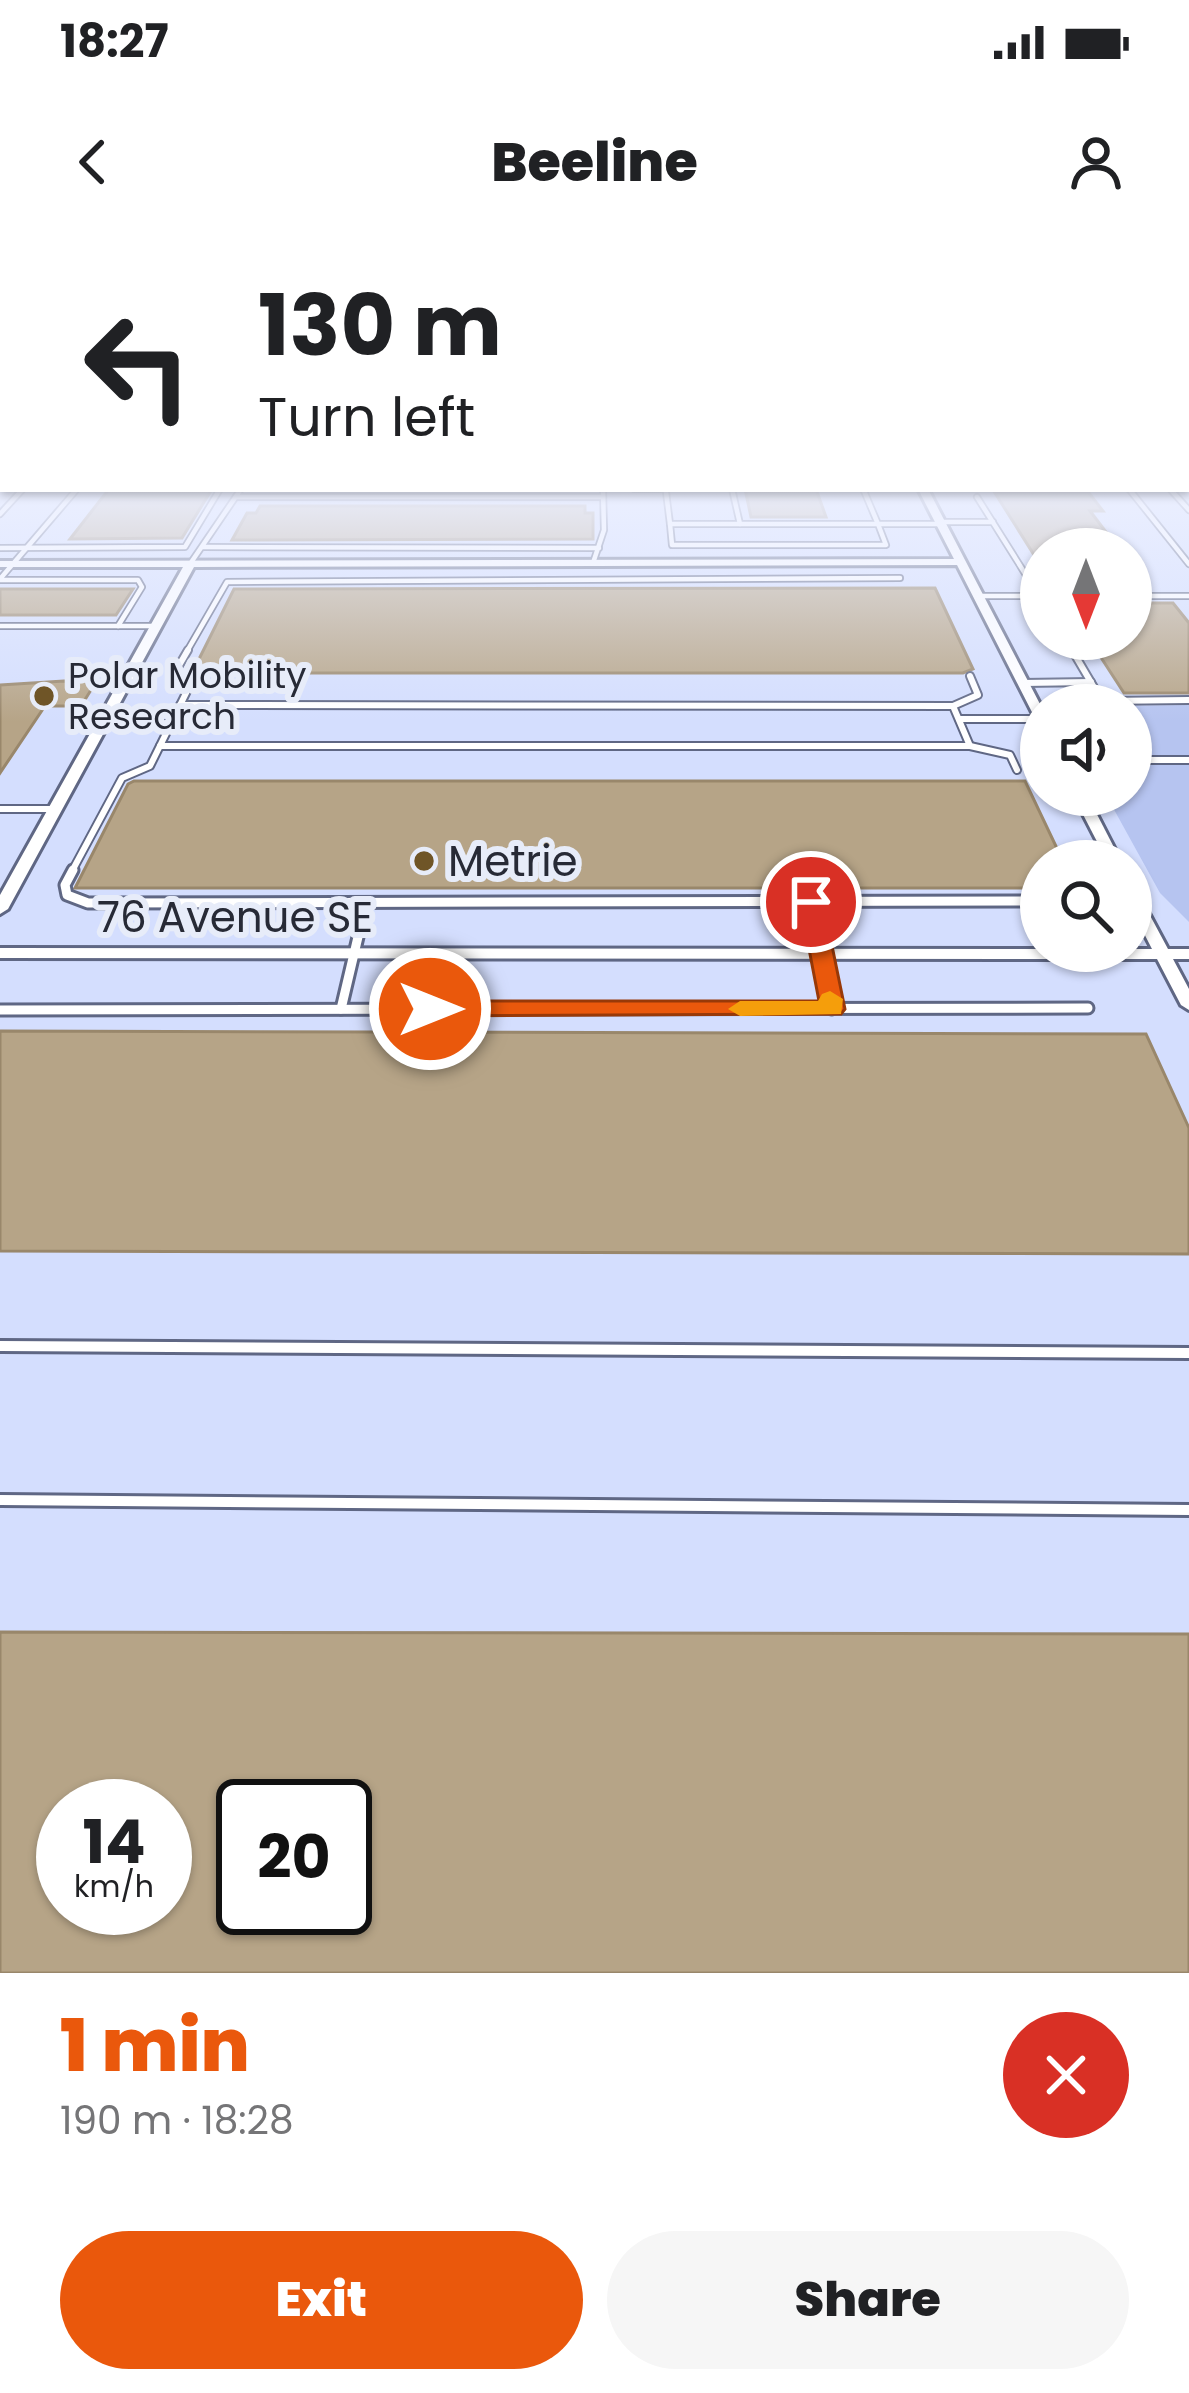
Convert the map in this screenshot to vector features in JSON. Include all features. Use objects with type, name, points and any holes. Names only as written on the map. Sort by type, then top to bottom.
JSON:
[{"type":"street","points":[[6,564],[961,562],[1023,683]]},
{"type":"street","points":[[0,909],[190,564]]},
{"type":"street","points":[[1152,934],[1189,1005]]},
{"type":"street","name":"76 Avenue SE","points":[[0,952],[1189,954]]},
{"type":"lane","points":[[190,564],[193,560]]},
{"type":"lane","points":[[399,578],[402,563]]},
{"type":"lane","points":[[766,563],[770,578]]},
{"type":"lane","points":[[6,564],[0,579],[138,580],[142,587],[118,626]]},
{"type":"lane","points":[[899,578],[226,582],[174,674],[190,685],[150,766],[122,778],[65,885],[67,895],[88,903],[1020,902]]},
{"type":"lane","points":[[978,596],[1020,597]]},
{"type":"lane","points":[[1152,596],[1189,596]]},
{"type":"lane","points":[[0,626],[156,626]]},
{"type":"lane","points":[[1078,660],[1102,700],[1189,700]]},
{"type":"lane","points":[[180,705],[953,706],[978,694],[970,676]]},
{"type":"lane","points":[[1023,683],[1091,682]]},
{"type":"lane","points":[[953,706],[970,746]]},
{"type":"lane","points":[[959,719],[1020,719]]},
{"type":"lane","points":[[102,724],[171,724]]},
{"type":"lane","points":[[160,746],[970,746],[1010,754],[1017,770]]},
{"type":"lane","points":[[1152,760],[1189,760]]},
{"type":"lane","points":[[0,809],[55,809]]},
{"type":"lane","points":[[811,902],[832,1009]]},
{"type":"lane","points":[[341,1009],[366,903]]},
{"type":"lane","points":[[0,1010],[1088,1008]]},
{"type":"lane","points":[[0,1346],[1189,1353]]},
{"type":"lane","points":[[0,1500],[1189,1510]]},
{"type":"shaded area","points":[[1189,705],[1189,922],[1152,878],[1152,840],[1131,840],[1118,816],[1152,816],[1152,706]]},
{"type":"building","points":[[935,588],[973,669],[963,673],[192,673],[234,589]]},
{"type":"building","points":[[0,589],[133,589],[116,615],[0,615]]},
{"type":"building","points":[[1152,603],[1173,603],[1189,623],[1189,693],[1152,693],[1152,684],[1118,684],[1103,660],[1152,660]]},
{"type":"building","points":[[96,682],[81,706],[45,706],[0,773],[0,685]]},
{"type":"building","points":[[1020,781],[1020,816],[1042,816],[1053,840],[1020,840],[1020,888],[75,888],[128,784]]},
{"type":"building","points":[[0,1031],[1146,1034],[1189,1128],[1189,1254],[0,1251]]},
{"type":"building","points":[[0,1632],[1189,1634],[1189,1973],[0,1973]]},
{"type":"slow traffic","points":[[740,1009],[832,1009],[830,999]]},
{"type":"place","name":"Polar Mobility Research","points":[[44,696]]},
{"type":"place","name":"Metrie","points":[[424,861]]},
{"type":"route","points":[[430,1009],[832,1009],[811,902]]}]
